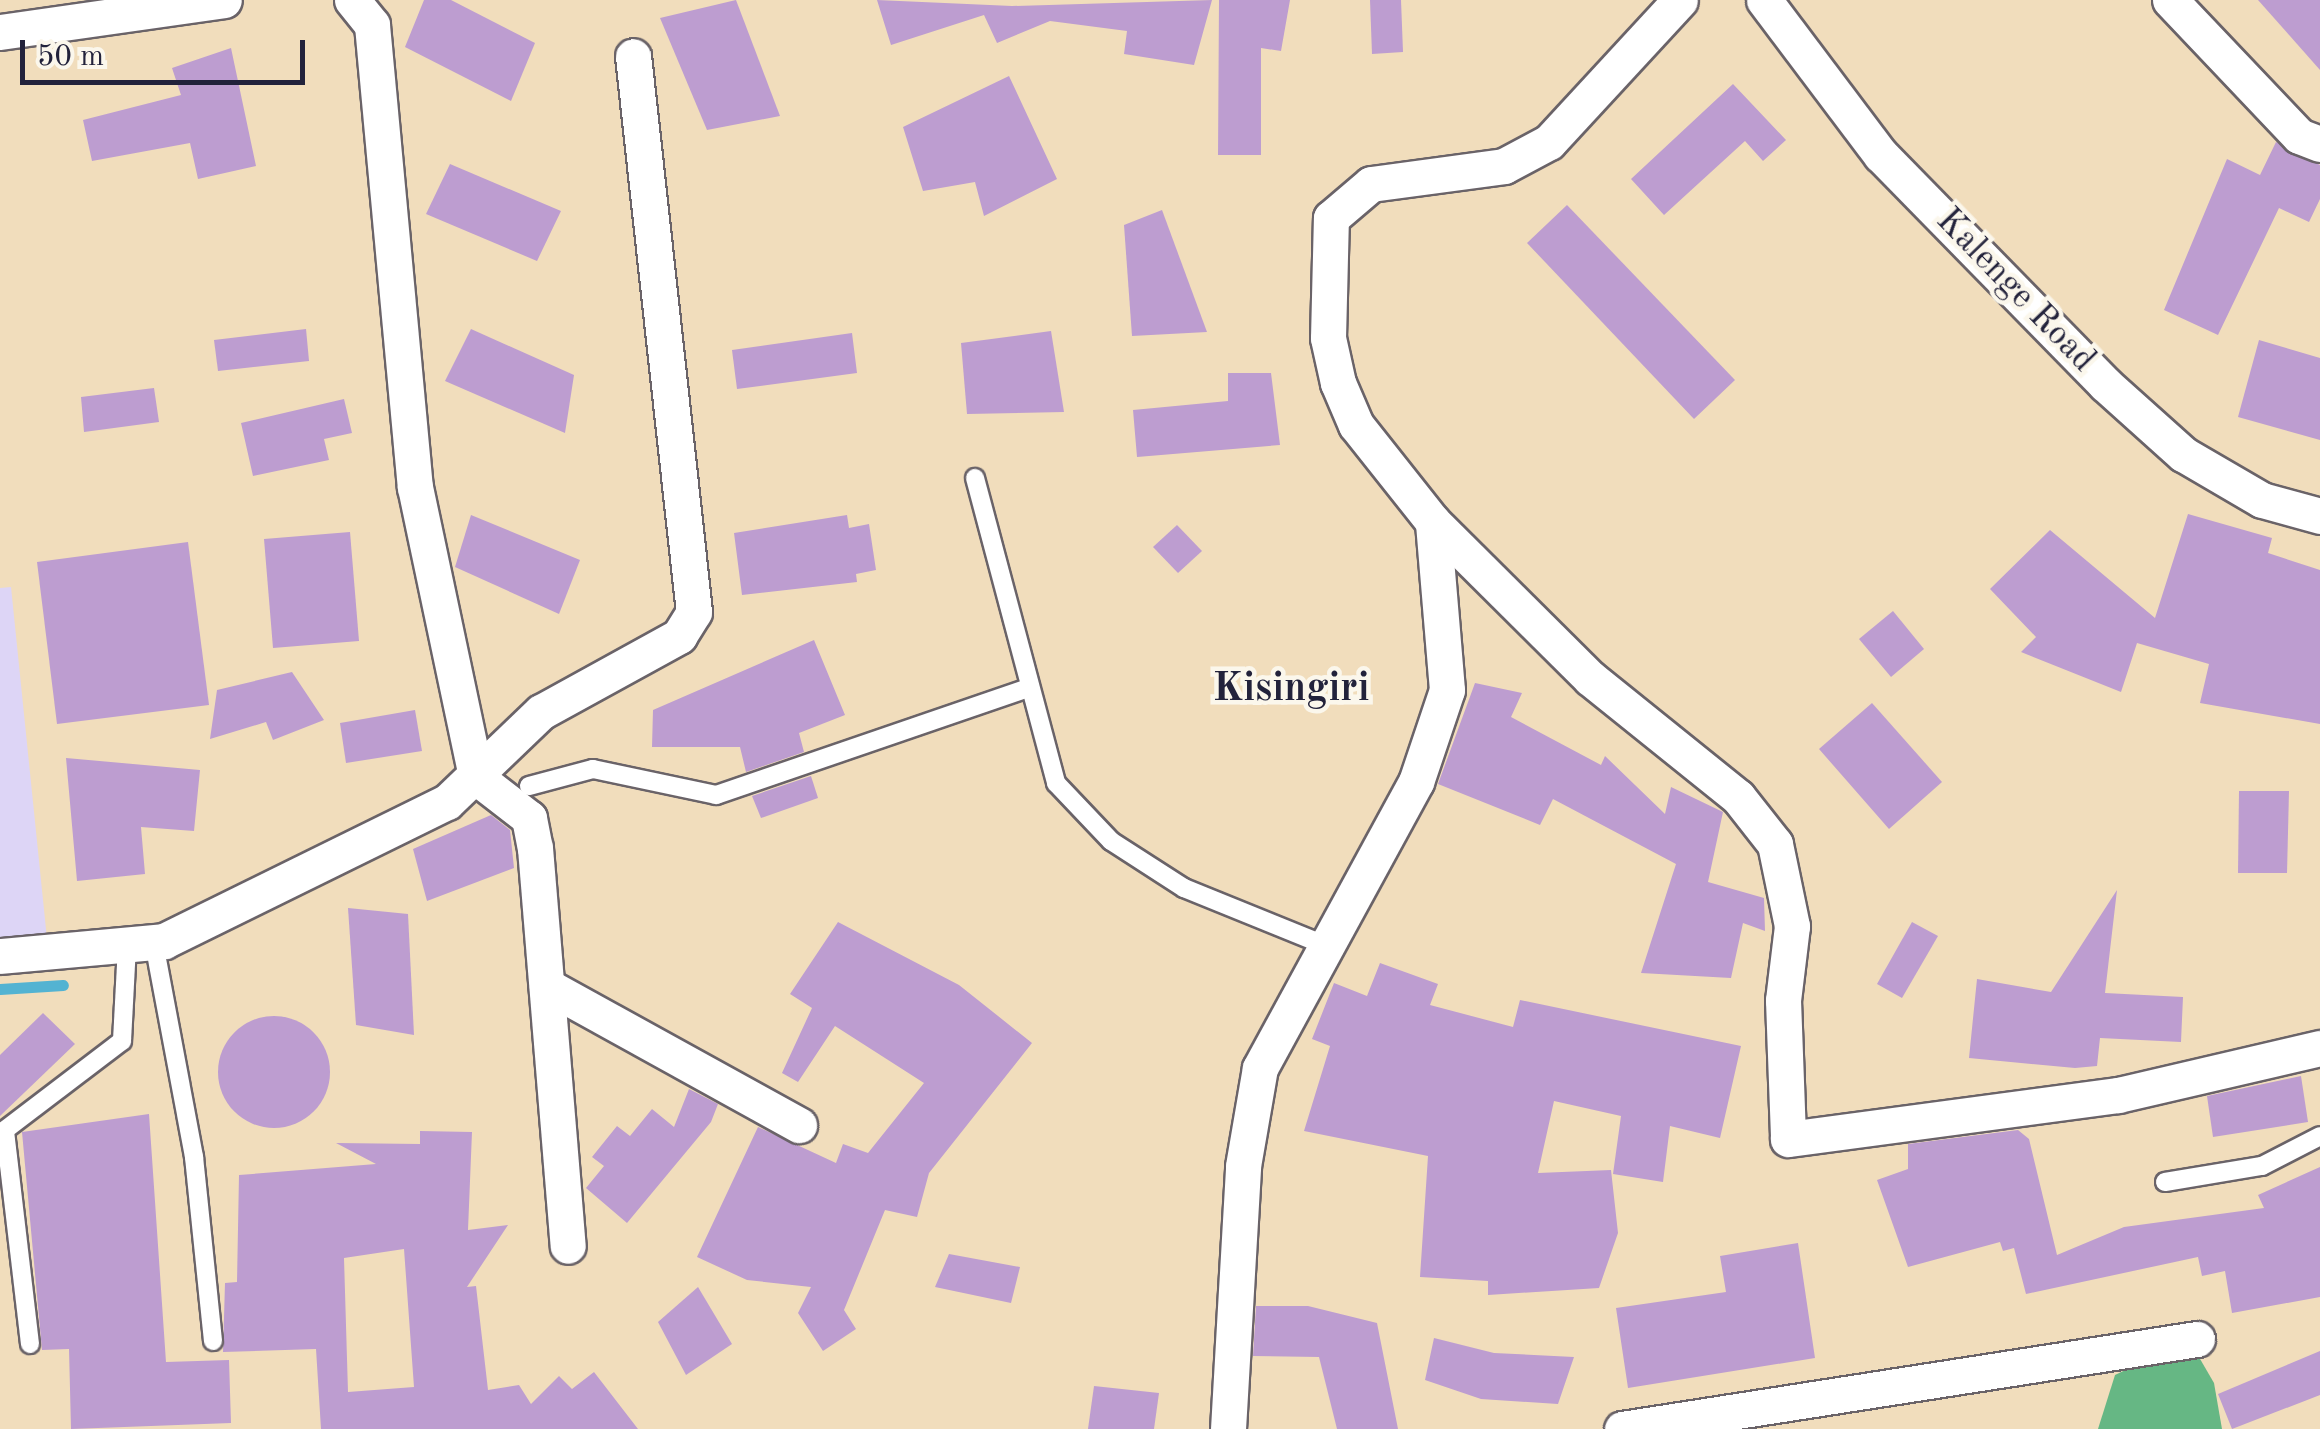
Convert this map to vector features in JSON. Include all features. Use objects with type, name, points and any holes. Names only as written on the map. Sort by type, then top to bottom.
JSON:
[{"type":"street","points":[[0,32],[224,0]]},
{"type":"street","points":[[352,0],[372,25],[415,487],[476,777],[529,818],[568,1246]]},
{"type":"street","points":[[1680,0],[1548,142],[1504,166],[1371,184],[1331,218],[1328,338],[1338,382],[1356,425],[1433,522],[1590,678],[1738,797],[1776,844],[1792,926],[1783,1000],[1788,1139],[2118,1094],[2320,1048]]},
{"type":"street","name":"Kalenge Road","points":[[1764,0],[1882,155],[2105,384],[2183,454],[2262,500],[2320,516]]},
{"type":"street","points":[[2170,0],[2299,136],[2320,144]]},
{"type":"street","points":[[0,956],[140,944],[447,802],[541,712],[679,636],[694,612],[633,56]]},
{"type":"street","points":[[1228,1429],[1250,1115],[1260,1068],[1322,944],[1416,782],[1447,690],[1433,522]]},
{"type":"street","points":[[547,986],[798,1126]]},
{"type":"street","points":[[1622,1429],[2197,1339]]},
{"type":"lane","points":[[974,478],[1026,689],[1056,783],[1111,841],[1184,888],[1322,944]]},
{"type":"lane","points":[[529,786],[593,769],[716,795],[1026,689]]},
{"type":"lane","points":[[140,944],[194,1156],[213,1341]]},
{"type":"lane","points":[[30,1344],[5,1130],[122,1042],[140,944]]},
{"type":"lane","points":[[2165,1182],[2262,1166],[2320,1136]]},
{"type":"shaded area","points":[[11,587],[47,939],[0,942],[0,588]]},
{"type":"green space","points":[[2163,1352],[2196,1352],[2214,1383],[2222,1429],[2098,1429],[2115,1375]]},
{"type":"building","points":[[424,0],[451,0],[535,43],[511,101],[405,47]]},
{"type":"building","points":[[736,0],[780,116],[707,130],[660,18]]},
{"type":"building","points":[[877,0],[1012,6],[1212,0],[1194,65],[1124,54],[1127,31],[1050,21],[997,43],[984,15],[891,45]]},
{"type":"building","points":[[1219,0],[1290,0],[1281,51],[1261,48],[1261,155],[1218,155]]},
{"type":"building","points":[[1370,0],[1401,0],[1403,52],[1372,54]]},
{"type":"building","points":[[2258,0],[2320,0],[2320,70]]},
{"type":"building","points":[[231,48],[256,166],[198,179],[190,143],[92,161],[83,120],[181,95],[172,68]]},
{"type":"building","points":[[1009,76],[1057,179],[984,216],[975,182],[923,191],[903,127]]},
{"type":"building","points":[[1733,84],[1786,140],[1763,161],[1745,141],[1664,215],[1631,179]]},
{"type":"building","points":[[2276,142],[2320,165],[2320,199],[2309,222],[2279,208],[2218,335],[2164,310],[2227,159],[2260,175]]},
{"type":"building","points":[[450,164],[561,211],[537,261],[426,214]]},
{"type":"building","points":[[1567,205],[1735,380],[1694,419],[1527,243]]},
{"type":"building","points":[[1162,210],[1207,332],[1132,336],[1124,225]]},
{"type":"building","points":[[306,329],[309,361],[218,371],[214,340]]},
{"type":"building","points":[[471,329],[574,375],[565,433],[445,381]]},
{"type":"building","points":[[1051,331],[1064,412],[967,414],[961,343]]},
{"type":"building","points":[[852,333],[857,373],[737,389],[732,350]]},
{"type":"building","points":[[2259,340],[2320,358],[2320,440],[2238,417]]},
{"type":"building","points":[[1228,373],[1271,373],[1280,445],[1137,457],[1133,410],[1228,401]]},
{"type":"building","points":[[154,388],[159,422],[84,432],[81,397]]},
{"type":"building","points":[[344,399],[352,433],[324,439],[329,460],[253,476],[241,423]]},
{"type":"building","points":[[2188,514],[2272,538],[2268,553],[2320,570],[2320,724],[2200,703],[2209,664],[2137,643],[2121,692],[2021,652],[2036,637],[1990,589],[2050,530],[2155,618]]},
{"type":"building","points":[[471,515],[580,560],[559,614],[455,567]]},
{"type":"building","points":[[847,515],[849,528],[869,524],[876,570],[856,574],[857,582],[742,595],[734,533]]},
{"type":"building","points":[[1177,525],[1202,551],[1178,573],[1153,547]]},
{"type":"building","points":[[350,532],[359,641],[273,648],[264,539]]},
{"type":"building","points":[[188,542],[209,705],[57,724],[37,562]]},
{"type":"building","points":[[1893,611],[1924,649],[1891,677],[1859,639]]},
{"type":"building","points":[[814,640],[845,715],[799,733],[804,752],[746,772],[740,747],[652,747],[653,710]]},
{"type":"building","points":[[292,672],[324,720],[273,740],[266,722],[210,739],[217,690]]},
{"type":"building","points":[[1475,683],[1522,693],[1511,717],[1601,765],[1605,756],[1665,814],[1671,787],[1723,812],[1708,882],[1764,898],[1765,931],[1743,923],[1731,978],[1641,973],[1676,864],[1553,799],[1540,825],[1438,784]]},
{"type":"building","points":[[1872,703],[1942,782],[1889,829],[1819,749]]},
{"type":"building","points":[[415,710],[422,751],[346,763],[340,723]]},
{"type":"building","points":[[66,758],[200,770],[194,831],[141,827],[145,874],[77,881]]},
{"type":"building","points":[[811,776],[818,798],[761,818],[752,796]]},
{"type":"building","points":[[2239,791],[2289,791],[2287,873],[2238,873]]},
{"type":"building","points":[[491,815],[510,830],[514,868],[427,901],[413,849]]},
{"type":"building","points":[[2117,890],[2105,993],[2183,997],[2181,1042],[2100,1038],[2097,1066],[2075,1068],[1969,1058],[1977,979],[2051,992]]},
{"type":"building","points":[[348,908],[408,914],[414,1035],[356,1025]]},
{"type":"building","points":[[838,922],[959,985],[1032,1043],[929,1173],[917,1217],[885,1210],[844,1310],[856,1329],[823,1351],[798,1313],[811,1287],[747,1280],[697,1257],[758,1127],[836,1163],[843,1144],[868,1153],[924,1083],[835,1026],[798,1082],[782,1073],[812,1008],[790,994]]},
{"type":"building","points":[[1912,922],[1938,936],[1902,998],[1877,984]]},
{"type":"building","points":[[1380,963],[1438,984],[1430,1005],[1513,1027],[1520,1000],[1741,1046],[1720,1138],[1670,1126],[1663,1182],[1613,1174],[1621,1116],[1554,1101],[1538,1173],[1611,1170],[1618,1233],[1599,1288],[1488,1295],[1488,1281],[1420,1277],[1428,1156],[1304,1131],[1330,1046],[1312,1039],[1334,983],[1367,996]]},
{"type":"building","points":[[43,1013],[75,1044],[0,1116],[0,1055]]},
{"type":"building","points":[[274,1016],[295,1020],[314,1032],[326,1051],[330,1072],[326,1093],[314,1112],[295,1124],[274,1128],[253,1124],[234,1112],[222,1093],[218,1072],[222,1051],[234,1032],[253,1020]]},
{"type":"building","points":[[2301,1076],[2308,1122],[2213,1137],[2207,1096]]},
{"type":"building","points":[[689,1089],[718,1104],[711,1122],[627,1223],[586,1188],[604,1166],[592,1157],[617,1126],[630,1136],[652,1109],[674,1127]]},
{"type":"building","points":[[149,1114],[166,1362],[229,1360],[231,1423],[71,1429],[69,1349],[42,1350],[22,1132]]},
{"type":"building","points":[[2018,1130],[2029,1139],[2057,1255],[2124,1227],[2264,1208],[2258,1195],[2320,1167],[2320,1297],[2232,1313],[2225,1271],[2202,1276],[2198,1257],[2026,1294],[2014,1248],[2003,1251],[2000,1242],[1908,1267],[1877,1180],[1908,1169],[1908,1144]]},
{"type":"building","points":[[420,1131],[472,1132],[468,1230],[508,1225],[467,1287],[476,1286],[488,1390],[519,1385],[531,1404],[559,1376],[572,1389],[594,1372],[638,1429],[321,1429],[316,1349],[223,1352],[225,1283],[237,1282],[239,1175],[376,1164],[336,1143],[420,1144]],"holes":[[[404,1249],[414,1387],[348,1392],[344,1258]]]},
{"type":"building","points":[[1798,1243],[1815,1358],[1628,1388],[1616,1308],[1726,1292],[1720,1256]]},
{"type":"building","points":[[949,1254],[1020,1267],[1011,1303],[935,1287]]},
{"type":"building","points":[[698,1287],[732,1344],[686,1375],[658,1322]]},
{"type":"building","points":[[1256,1306],[1308,1306],[1377,1323],[1398,1429],[1337,1429],[1319,1357],[1253,1356]]},
{"type":"building","points":[[1434,1338],[1494,1353],[1574,1357],[1558,1404],[1481,1399],[1425,1380]]},
{"type":"building","points":[[2320,1351],[2320,1395],[2232,1429],[2218,1394]]},
{"type":"building","points":[[1094,1386],[1159,1393],[1154,1429],[1088,1429]]},
{"type":"waterway","points":[[0,989],[63,985]]},
{"type":"district","name":"Kisingiri","points":[[1291,690]]}]
